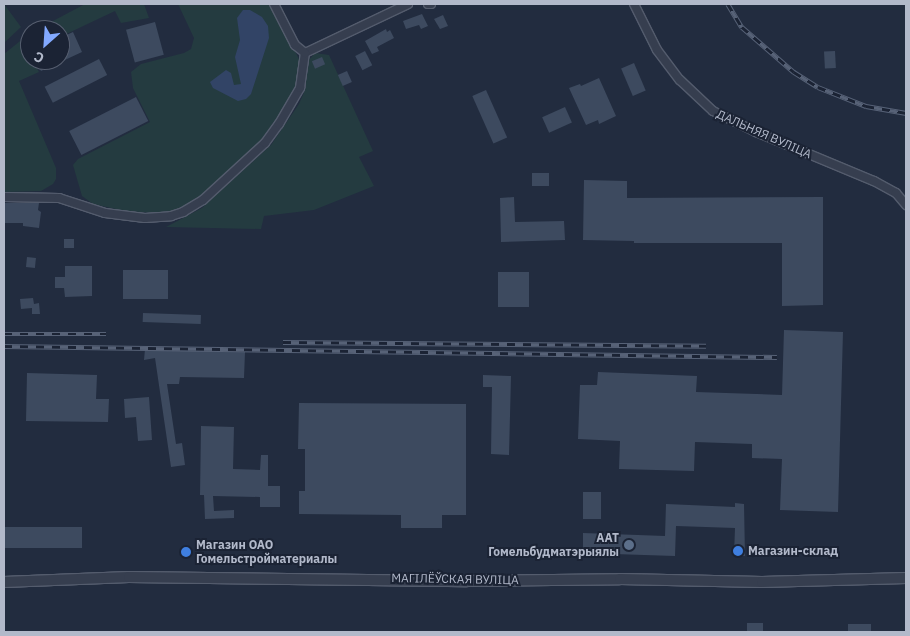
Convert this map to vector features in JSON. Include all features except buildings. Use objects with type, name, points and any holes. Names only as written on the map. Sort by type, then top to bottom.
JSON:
[{"type":"street","points":[[274,4],[295,45],[304,53]]},
{"type":"street","points":[[304,53],[408,4]]},
{"type":"street","name":"ДАЛЬНЯЯ ВУЛІЦА","points":[[634,4],[657,50],[680,80],[713,112],[874,181],[896,193],[906,205]]},
{"type":"street","points":[[4,197],[59,198],[104,213],[145,218],[171,216],[193,207],[265,143],[297,96],[302,79],[304,53]]},
{"type":"street","name":"МАГІЛЁЎСКАЯ ВУЛІЦА","points":[[4,582],[129,577],[296,577],[467,581],[620,579],[762,582],[906,578]]},
{"type":"green space","points":[[4,4],[20,28],[4,43]]},
{"type":"green space","points":[[85,4],[144,4],[149,18],[121,23],[115,11],[70,32],[70,20],[55,20]]},
{"type":"green space","points":[[178,4],[271,4],[299,59],[297,83],[292,96],[259,143],[210,190],[187,205],[171,211],[156,213],[125,211],[93,204],[82,196],[73,165],[78,159],[150,122],[133,88],[131,72],[141,64],[184,53],[191,49],[194,38]]},
{"type":"green space","points":[[20,41],[20,70],[38,70],[39,72],[19,81],[56,168],[56,179],[53,184],[41,191],[4,192],[4,54]]},
{"type":"green space","points":[[315,53],[329,55],[373,151],[359,157],[374,186],[314,210],[264,216],[261,229],[166,227],[202,208],[271,145],[299,104],[305,90],[309,60]]},
{"type":"water","points":[[243,10],[250,10],[262,17],[268,26],[269,38],[251,94],[246,99],[238,101],[213,88],[210,82],[226,70],[231,73],[234,85],[241,84],[235,57],[240,40],[237,18]]},
{"type":"railway","points":[[728,4],[742,27],[794,72],[818,87],[866,106],[906,113]]},
{"type":"railway","points":[[4,334],[106,334]]},
{"type":"railway","points":[[283,342],[706,346]]},
{"type":"railway","points":[[4,346],[777,357]]},
{"type":"place","name":"ААТ Гомельбудматэрыялы","points":[[629,545]]},
{"type":"place","name":"Магазин-склад","points":[[738,551]]},
{"type":"place","name":"Магазин ОАО Гомельстройматериалы","points":[[186,552]]}]
